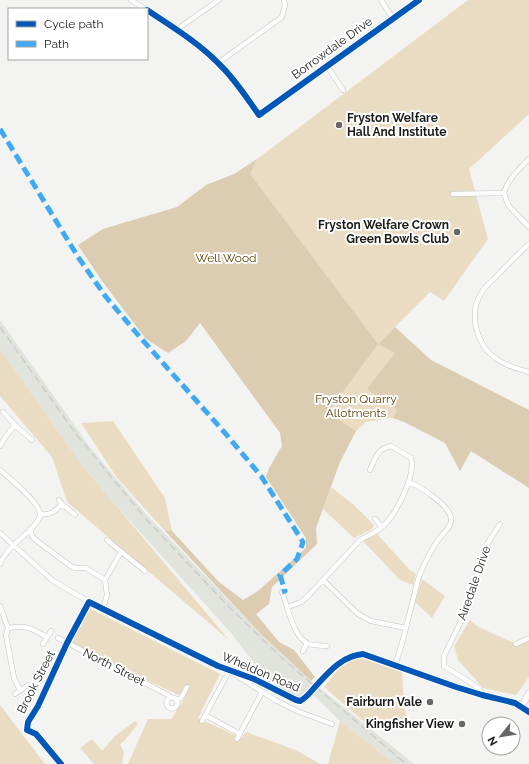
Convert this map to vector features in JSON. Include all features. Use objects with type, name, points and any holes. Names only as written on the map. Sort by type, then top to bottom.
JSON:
[{"type":"street","points":[[176,30],[219,0]]},
{"type":"street","points":[[148,11],[176,30],[218,63],[282,17],[285,5],[284,0]]},
{"type":"street","points":[[381,0],[393,18]]},
{"type":"street","name":"Borrowdale Drive","points":[[218,63],[232,78],[259,115],[419,0]]},
{"type":"street","points":[[134,1],[143,8]]},
{"type":"street","points":[[327,66],[343,90]]},
{"type":"street","points":[[529,159],[516,172],[504,193],[508,205],[529,227]]},
{"type":"street","points":[[454,194],[504,193]]},
{"type":"street","points":[[529,244],[482,291],[476,304],[474,320],[478,336],[487,350],[499,361],[529,372]]},
{"type":"street","points":[[2,412],[32,440]]},
{"type":"street","points":[[0,446],[15,425]]},
{"type":"street","points":[[288,607],[300,602],[323,580],[358,541],[382,527],[396,511],[403,497],[413,464],[411,458],[392,446],[383,448],[378,452],[370,470]]},
{"type":"street","points":[[0,470],[34,502],[40,514],[38,521],[13,545],[0,564]]},
{"type":"street","points":[[396,665],[402,647],[420,574],[437,541],[450,526],[452,521],[451,516],[446,509],[426,490],[408,482]]},
{"type":"street","points":[[40,514],[51,514],[61,502],[75,515]]},
{"type":"street","points":[[375,519],[382,527]]},
{"type":"street","name":"Airedale Drive","points":[[482,695],[479,688],[444,666],[444,656],[464,615],[487,544],[500,524]]},
{"type":"street","points":[[30,529],[32,536],[72,567],[86,568],[105,580]]},
{"type":"street","name":"Wheldon Road","points":[[0,533],[52,580],[90,602],[230,671],[254,679],[296,700],[300,701],[307,696],[333,668],[349,657],[363,654],[456,688],[510,701],[522,706],[529,712]]},
{"type":"street","points":[[107,540],[145,571]]},
{"type":"street","points":[[103,609],[107,595],[105,580],[121,552]]},
{"type":"street","points":[[323,580],[358,614],[372,621],[406,628]]},
{"type":"street","points":[[282,592],[294,628],[300,637],[308,643],[327,646]]},
{"type":"street","points":[[67,643],[90,602]]},
{"type":"street","points":[[0,606],[8,628],[6,635],[14,678],[20,690]]},
{"type":"street","points":[[8,628],[23,626],[31,628],[47,637]]},
{"type":"street","points":[[43,644],[50,631]]},
{"type":"street","name":"North Street","points":[[58,638],[176,700]]},
{"type":"street","points":[[516,644],[529,638]]},
{"type":"street","name":"Brook Street","points":[[61,764],[36,734],[27,730],[27,727],[28,722],[38,706],[67,643]]},
{"type":"street","points":[[303,651],[308,643]]},
{"type":"street","points":[[202,721],[230,671],[262,692],[298,711],[332,724]]},
{"type":"street","points":[[15,694],[28,685]]},
{"type":"street","points":[[170,697],[167,699],[167,706],[170,708],[175,707],[177,704],[176,700],[181,698],[187,687]]},
{"type":"street","points":[[237,739],[262,692]]},
{"type":"street","points":[[522,706],[529,693]]},
{"type":"street","points":[[205,715],[240,734]]},
{"type":"shaded area","points":[[0,320],[89,446],[146,514],[260,633],[311,681],[414,764],[395,764],[340,721],[308,690],[302,696],[298,697],[258,678],[261,672],[231,633],[113,502],[82,465],[0,349]]},
{"type":"green space","name":"Fryston Quarry Allotments","points":[[468,0],[529,0],[529,114],[469,169],[488,239],[444,301],[430,292],[378,344],[395,353],[397,411],[393,418],[366,422],[356,431],[328,412],[249,174],[257,159]]},
{"type":"green space","name":"Well Wood","points":[[257,159],[250,174],[378,344],[328,412],[356,431],[340,462],[316,528],[317,544],[272,587],[269,604],[256,614],[279,642],[294,650],[315,677],[311,681],[260,633],[165,531],[172,531],[219,582],[243,600],[258,591],[306,548],[306,538],[266,477],[269,468],[282,446],[280,433],[200,323],[186,341],[168,353],[146,339],[102,281],[78,245],[103,229],[177,207],[206,185],[234,174]]},
{"type":"green space","points":[[395,327],[431,360],[529,410],[529,488],[471,451],[460,471],[445,443],[393,418],[397,410],[367,389],[395,353],[378,344]]},
{"type":"green space","points":[[0,349],[82,465],[229,640],[67,502],[52,457],[0,396]]},
{"type":"green space","points":[[113,421],[165,498],[172,531],[165,531],[117,478],[81,423]]},
{"type":"green space","points":[[331,487],[354,505],[374,525],[372,529],[354,538],[323,509]]},
{"type":"green space","points":[[377,534],[410,570],[416,574],[413,585],[400,580],[363,541]]},
{"type":"green space","points":[[422,579],[445,596],[432,618],[415,602]]},
{"type":"green space","points":[[87,607],[220,674],[198,718],[241,738],[246,732],[296,750],[320,764],[128,764],[148,719],[171,719],[185,698],[67,643]]},
{"type":"green space","points":[[470,620],[477,626],[516,644],[529,638],[529,677],[516,695],[483,688],[458,660],[454,646]]},
{"type":"green space","points":[[358,659],[364,659],[402,672],[406,716],[403,721],[400,723],[369,726],[324,687],[342,666]]},
{"type":"green space","points":[[0,705],[45,764],[0,764]]},
{"type":"green space","points":[[135,721],[138,724],[120,744],[124,752],[122,764],[94,764],[80,748],[92,739],[102,751],[115,736]]},
{"type":"green space","points":[[340,721],[395,764],[328,764]]},
{"type":"railway","points":[[0,327],[76,434],[146,519],[229,607],[283,659],[406,764]]},
{"type":"marked path","points":[[0,129],[78,257],[106,297],[261,476],[303,542],[297,559],[280,575],[285,591],[282,592]]},
{"type":"cycle path","points":[[148,11],[184,35],[211,56],[235,82],[259,115],[419,0]]},
{"type":"cycle path","points":[[61,764],[36,734],[27,730],[28,722],[38,706],[67,643],[89,602],[218,666],[254,679],[296,700],[300,701],[306,697],[336,666],[348,658],[363,654],[456,687],[515,703],[529,712]]},
{"type":"place","name":"Fryston Welfare Hall And Institute","points":[[339,125]]},
{"type":"place","name":"Fryston Welfare Crown Green Bowls Club","points":[[457,232]]},
{"type":"place","name":"Fairburn Vale","points":[[430,702]]},
{"type":"place","name":"Kingfisher View","points":[[462,724]]}]
